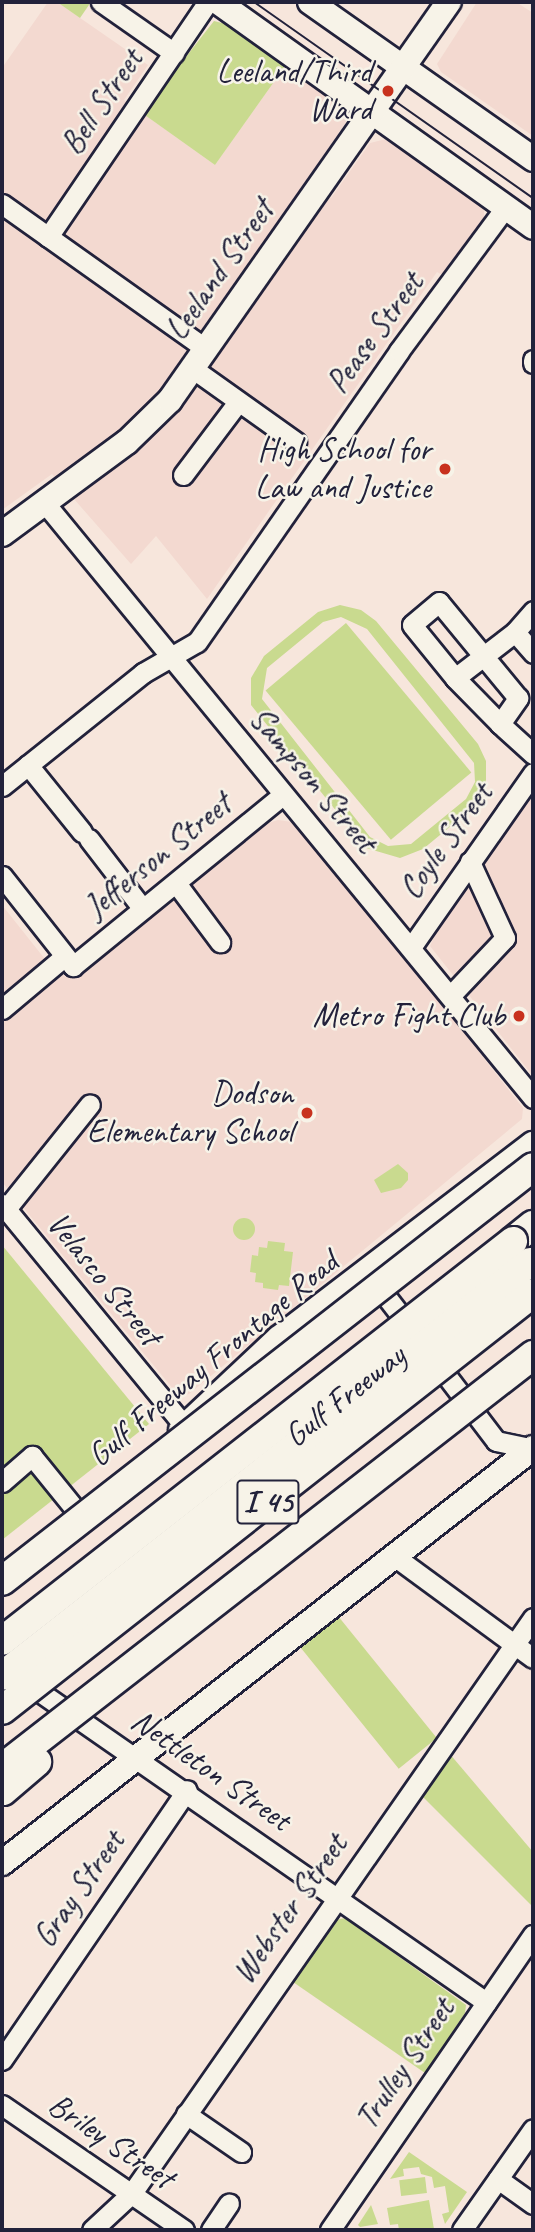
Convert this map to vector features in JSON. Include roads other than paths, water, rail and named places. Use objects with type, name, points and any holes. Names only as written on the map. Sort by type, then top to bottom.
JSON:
[{"type":"highway","points":[[2,1581],[533,1167]]},
{"type":"highway","name":"Gulf Freeway","points":[[2,1641],[527,1247]]},
{"type":"highway","name":"Gulf Freeway","points":[[2,1676],[527,1247]]},
{"type":"highway","name":"Gulf Freeway","points":[[2,1710],[533,1293]]},
{"type":"highway","points":[[2,1784],[382,1472],[533,1355]]},
{"type":"main road","points":[[218,2],[533,228]]},
{"type":"main road","points":[[310,2],[533,159]]},
{"type":"main road","name":"Leeland Street","points":[[2,534],[149,424],[199,358],[449,2]]},
{"type":"main road","name":"Gulf Freeway Frontage Road","points":[[2,1575],[185,1427],[279,1338],[533,1144]]},
{"type":"main road","points":[[2,1863],[533,1449]]},
{"type":"street","points":[[101,2],[174,52]]},
{"type":"street","name":"Bell Street","points":[[48,237],[208,2]]},
{"type":"street","points":[[2,204],[48,237],[199,358],[239,402],[296,442]]},
{"type":"street","name":"Pease Street","points":[[2,786],[143,673],[197,642],[399,351],[505,208]]},
{"type":"street","points":[[183,475],[239,402]]},
{"type":"street","name":"Sampson Street","points":[[44,502],[283,795],[452,994],[533,1098]]},
{"type":"street","points":[[500,724],[518,698],[439,602],[412,625],[455,678],[500,724],[533,754]]},
{"type":"street","points":[[455,678],[515,632],[533,611]]},
{"type":"street","points":[[515,632],[533,653]]},
{"type":"street","points":[[28,765],[143,909]]},
{"type":"street","name":"Coyle Street","points":[[412,946],[470,862],[530,788]]},
{"type":"street","name":"Jefferson Street","points":[[2,1009],[143,909],[283,795]]},
{"type":"street","points":[[452,994],[505,938],[470,862]]},
{"type":"street","points":[[2,876],[69,961]]},
{"type":"street","points":[[176,883],[220,942]]},
{"type":"street","points":[[4,1206],[90,1104]]},
{"type":"street","name":"Velasco Street","points":[[4,1206],[185,1427]]},
{"type":"street","points":[[368,1272],[496,1441],[533,1449]]},
{"type":"street","points":[[2,1482],[32,1455],[79,1514]]},
{"type":"street","points":[[394,1556],[533,1658]]},
{"type":"street","name":"Webster Street","points":[[92,2230],[132,2193],[533,1618]]},
{"type":"street","name":"Nettleton Street","points":[[2,1665],[187,1790],[486,2002]]},
{"type":"street","name":"Gray Street","points":[[2,2060],[187,1790]]},
{"type":"street","name":"Trulley Street","points":[[330,2230],[533,1935]]},
{"type":"street","name":"Briley Street","points":[[2,2105],[184,2230]]},
{"type":"street","points":[[186,2114],[240,2152]]},
{"type":"street","points":[[461,2230],[533,2129]]},
{"type":"street","points":[[498,2179],[533,2204]]},
{"type":"street","points":[[211,2230],[229,2203]]},
{"type":"tram line","points":[[254,2],[533,198]]},
{"type":"place","name":"Leeland/Third Ward","points":[[388,91]]},
{"type":"place","name":"High School for Law and Justice","points":[[445,469]]},
{"type":"place","name":"Metro Fight Club","points":[[519,1016]]},
{"type":"place","name":"Dodson Elementary School","points":[[307,1113]]}]
